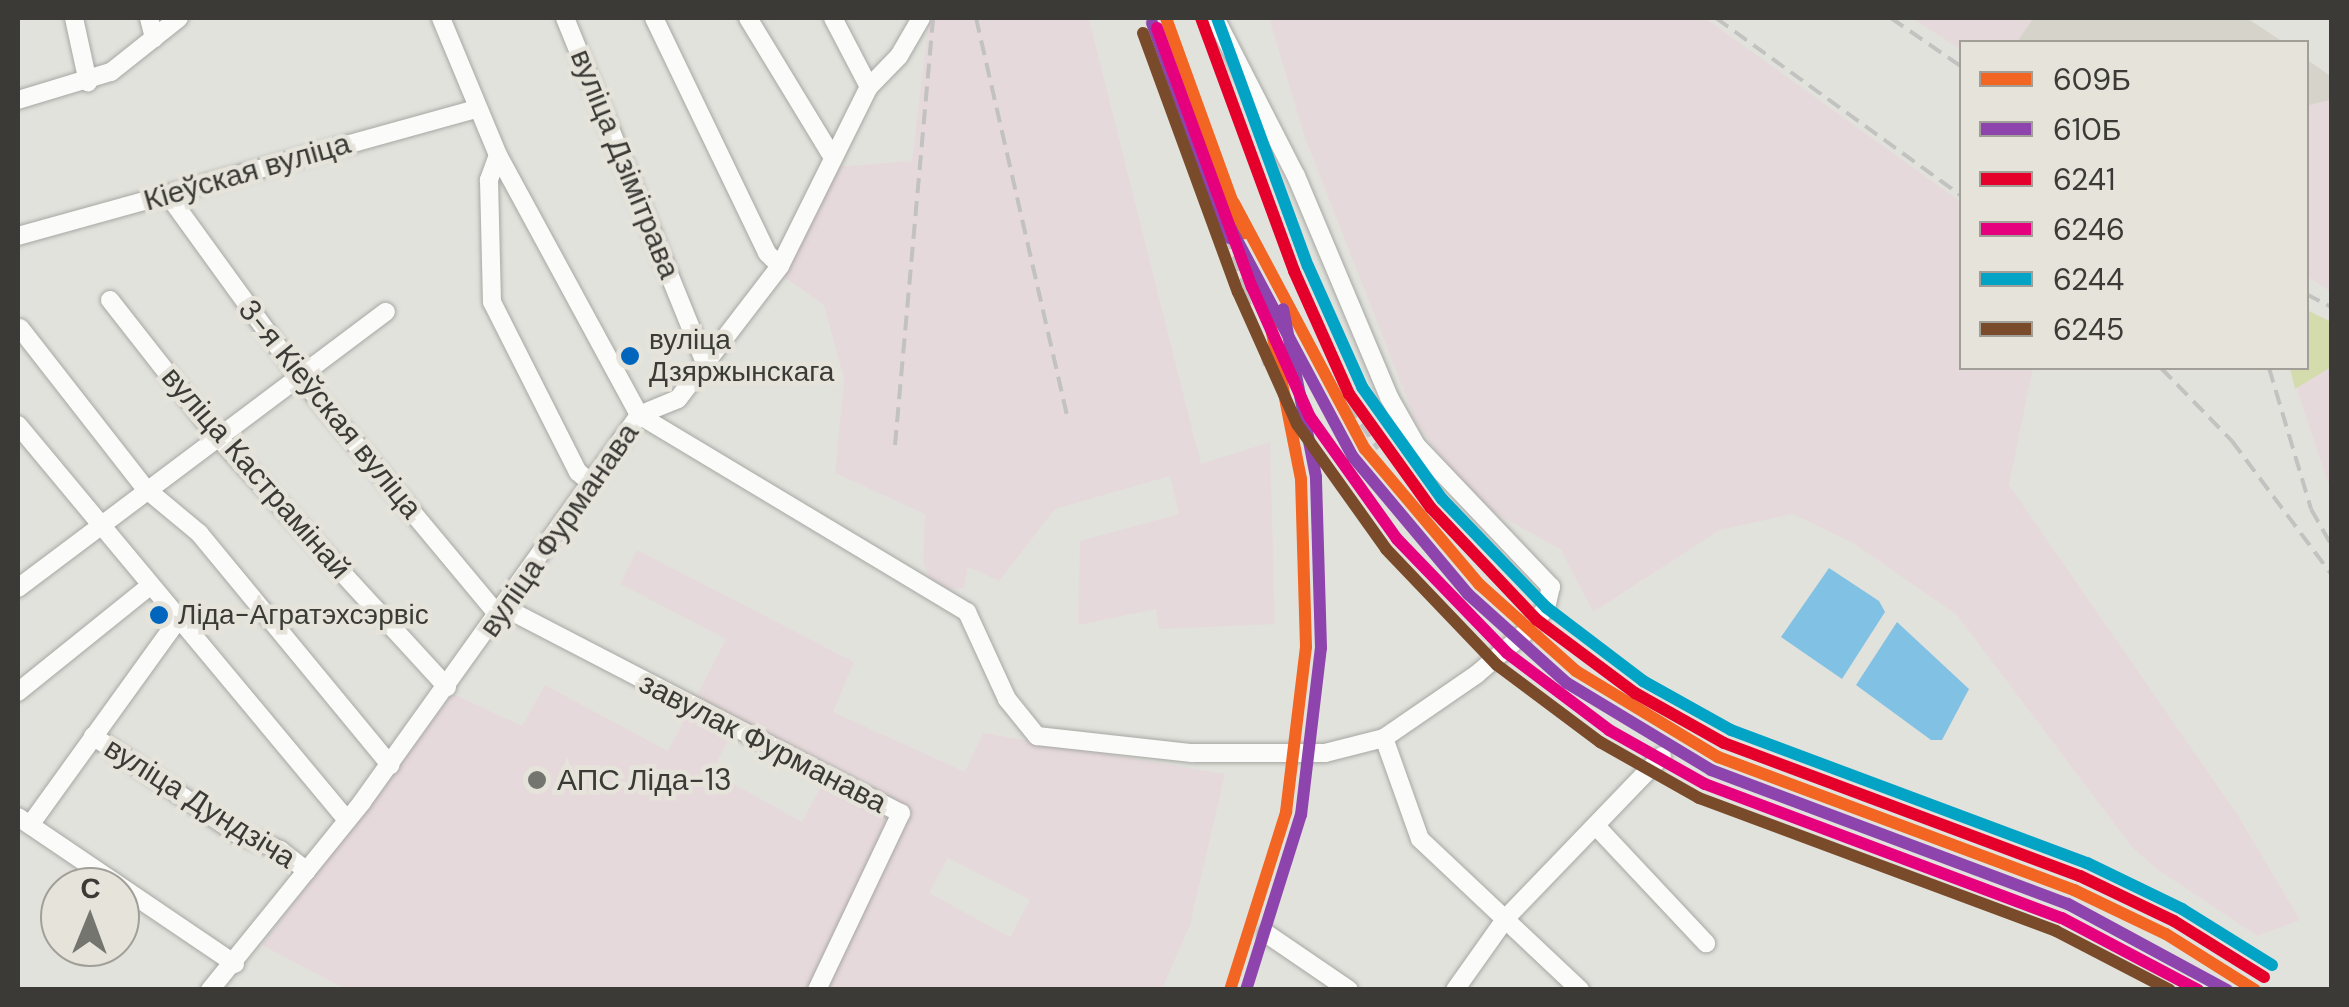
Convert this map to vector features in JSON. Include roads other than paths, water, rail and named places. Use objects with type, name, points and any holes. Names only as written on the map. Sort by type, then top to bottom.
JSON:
[{"type":"street","points":[[74,18],[88,82]]},
{"type":"street","points":[[149,18],[154,38]]},
{"type":"street","points":[[18,100],[88,82],[179,18]]},
{"type":"street","points":[[441,18],[498,155],[639,415],[967,612],[1007,699],[1037,736],[1123,748],[1325,753],[1384,738],[1527,631],[1546,608],[1550,587],[1416,445],[1389,397],[1296,176],[1214,18]]},
{"type":"street","name":"вуліца Дзімітрава","points":[[565,18],[706,366]]},
{"type":"street","points":[[654,18],[767,253],[780,266]]},
{"type":"street","points":[[748,18],[833,158]]},
{"type":"street","points":[[833,18],[870,87]]},
{"type":"street","name":"вуліца Фурманава","points":[[210,990],[236,964],[390,764],[639,415],[678,399],[780,266],[870,87],[900,56],[922,18]]},
{"type":"street","name":"Кіеўская вуліца","points":[[18,236],[477,108]]},
{"type":"street","points":[[498,155],[488,180],[492,302],[578,472],[590,482]]},
{"type":"street","name":"3-я Кіеўская вуліца","points":[[168,195],[300,376],[502,612]]},
{"type":"street","name":"вуліца Кастрамінай","points":[[110,300],[216,435],[446,687]]},
{"type":"street","points":[[18,588],[216,435],[386,312]]},
{"type":"street","points":[[20,328],[146,489],[199,532],[390,764]]},
{"type":"street","points":[[18,425],[346,820]]},
{"type":"street","points":[[18,692],[150,586]]},
{"type":"street","name":"завулак Фурманава","points":[[502,612],[902,813],[817,990]]},
{"type":"street","points":[[178,620],[93,736],[24,821],[236,964]]},
{"type":"street","name":"вуліца Дундзіча","points":[[93,736],[236,833],[280,850],[307,871]]},
{"type":"street","points":[[1384,738],[1420,839],[1580,990]]},
{"type":"street","points":[[1454,990],[1506,918],[1662,756]]},
{"type":"street","points":[[1596,826],[1706,943]]},
{"type":"street","points":[[1267,934],[1349,990]]},
{"type":"water","points":[[1829,568],[1879,601],[1885,612],[1842,679],[1781,637]]},
{"type":"water","points":[[1897,622],[1969,689],[1942,740],[1931,740],[1856,685]]},
{"type":"railway","points":[[895,445],[933,18]]},
{"type":"railway","points":[[976,18],[1067,414]]},
{"type":"railway","points":[[1149,18],[1246,290],[1265,366]]},
{"type":"railway","points":[[1170,18],[1189,81]]},
{"type":"railway","points":[[1716,18],[1959,194]]},
{"type":"railway","points":[[1891,18],[1959,65]]},
{"type":"railway","points":[[1181,71],[1198,105]]},
{"type":"railway","points":[[2309,296],[2332,307]]},
{"type":"railway","points":[[1308,349],[1378,449]]},
{"type":"railway","points":[[2163,370],[2232,441],[2332,575]]},
{"type":"railway","points":[[2270,370],[2311,509],[2332,546]]},
{"type":"place","name":"вуліца Дзяржынскага","points":[[630,356]]},
{"type":"place","name":"Ліда-Агратэхсэрвіс","points":[[159,615]]},
{"type":"place","name":"АПС Ліда-13","points":[[537,780]]}]
